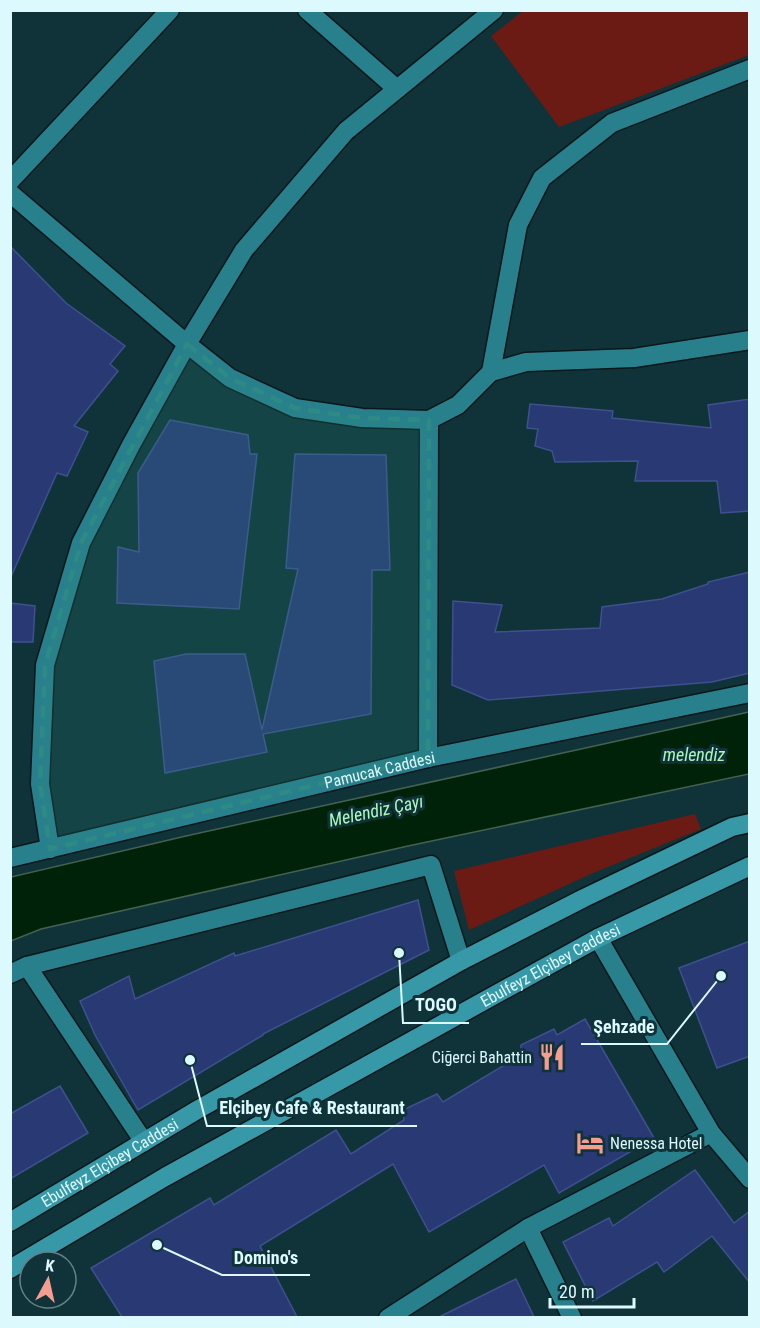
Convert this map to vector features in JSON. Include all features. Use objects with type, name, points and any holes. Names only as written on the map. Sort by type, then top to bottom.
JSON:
[{"type":"main road","name":"Ebulfeyz Elçibey Caddesi","points":[[10,1222],[197,1110],[461,961],[594,893],[732,827],[750,823]]},
{"type":"main road","name":"Ebulfeyz Elçibey Caddesi","points":[[10,1269],[165,1177],[598,938],[750,866]]},
{"type":"street","points":[[10,181],[170,10]]},
{"type":"street","points":[[307,10],[397,89]]},
{"type":"street","points":[[50,849],[40,784],[45,665],[81,543],[130,445],[243,250],[346,131],[494,10]]},
{"type":"street","points":[[491,372],[518,225],[542,178],[612,123],[750,69]]},
{"type":"street","points":[[10,194],[230,378],[295,408],[362,418],[429,420],[458,405],[491,372],[526,362],[634,358],[750,340]]},
{"type":"street","points":[[428,758],[429,420]]},
{"type":"street","name":"Pamucak Caddesi","points":[[10,858],[428,758],[750,693]]},
{"type":"street","points":[[10,974],[27,966],[431,865],[461,961]]},
{"type":"street","points":[[598,938],[711,1133],[750,1179]]},
{"type":"street","points":[[27,966],[144,1142]]},
{"type":"street","points":[[388,1317],[528,1228],[711,1133]]},
{"type":"street","points":[[528,1228],[572,1317]]},
{"type":"highlighted area","points":[[187,344],[230,378],[295,408],[362,418],[429,420],[428,758],[50,849],[40,784],[45,665],[81,543]]},
{"type":"shaded area","points":[[523,11],[749,11],[749,55],[559,127],[491,36]]},
{"type":"shaded area","points":[[695,814],[701,829],[593,873],[469,930],[454,871]]},
{"type":"water","name":"melendiz","points":[[749,712],[749,774],[408,846],[41,929],[11,941],[11,877],[186,836]]},
{"type":"building","points":[[10,246],[66,303],[125,346],[110,364],[118,371],[74,426],[88,432],[67,476],[57,473],[10,579]]},
{"type":"building","points":[[750,399],[750,511],[721,513],[717,481],[635,481],[638,461],[555,462],[552,451],[535,446],[538,429],[527,428],[530,404],[613,411],[612,418],[711,428],[708,405]]},
{"type":"building","points":[[170,420],[248,435],[250,454],[257,454],[239,609],[117,603],[118,547],[139,552],[138,473]]},
{"type":"building","points":[[295,454],[386,455],[390,570],[372,570],[371,714],[263,734],[267,752],[165,773],[154,661],[186,654],[245,654],[262,730],[298,569],[286,568]]},
{"type":"building","points":[[750,572],[750,673],[712,682],[488,700],[452,685],[453,601],[502,605],[495,632],[600,628],[602,607],[662,599],[708,584],[708,582]]},
{"type":"building","points":[[10,603],[35,606],[33,642],[10,642]]},
{"type":"building","points":[[418,900],[429,950],[263,1034],[138,1110],[95,1035],[80,1001],[129,976],[135,999],[234,953],[235,956]]},
{"type":"building","points":[[750,941],[750,1056],[717,1068],[679,968]]},
{"type":"building","points":[[585,1019],[654,1138],[559,1193],[544,1165],[429,1232],[393,1164],[260,1246],[297,1317],[122,1317],[91,1268],[210,1198],[214,1205],[336,1130],[351,1154],[404,1120],[403,1110],[437,1094],[443,1102],[521,1055],[521,1045],[554,1029],[557,1035]]},
{"type":"building","points":[[60,1086],[88,1133],[10,1179],[10,1114]]},
{"type":"building","points":[[695,1170],[734,1223],[750,1211],[750,1283],[712,1236],[664,1272],[657,1262],[593,1301],[563,1242],[609,1218],[613,1226]]},
{"type":"building","points":[[516,1279],[534,1317],[439,1317]]},
{"type":"place","name":"TOGO","points":[[399,953]]},
{"type":"place","name":"Şehzade","points":[[721,976]]},
{"type":"place","name":"Ciğerci Bahattin","points":[[552,1057]]},
{"type":"place","name":"Elçibey Cafe & Restaurant","points":[[190,1060]]},
{"type":"place","name":"Nenessa Hotel","points":[[590,1143]]},
{"type":"place","name":"Domino's","points":[[157,1245]]},
{"type":"water label","name":"Melendiz Çayı","points":[[376,811]]}]
